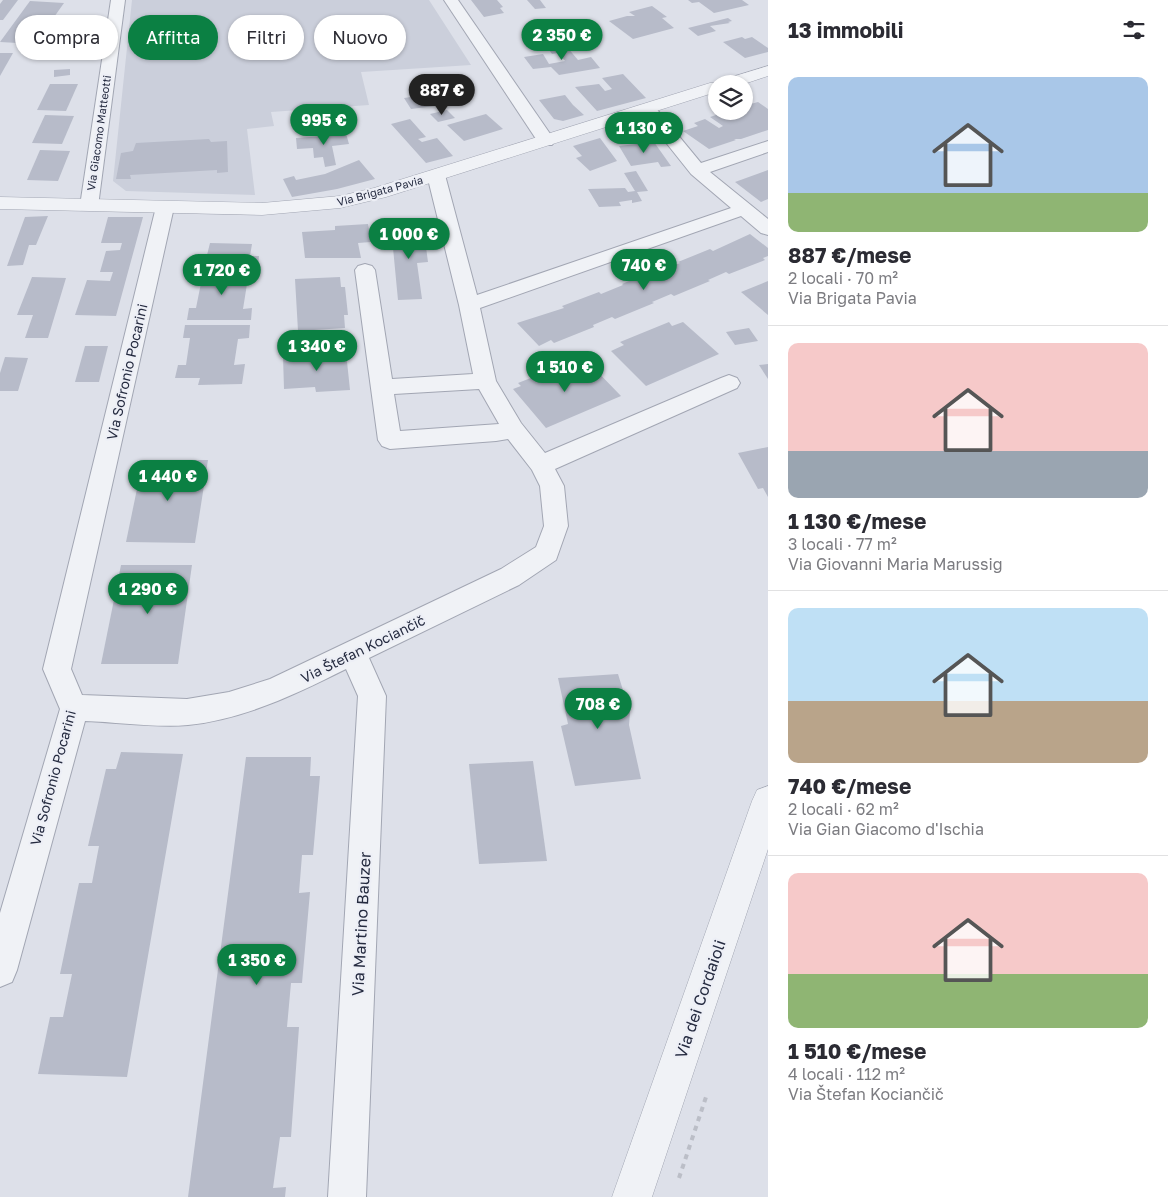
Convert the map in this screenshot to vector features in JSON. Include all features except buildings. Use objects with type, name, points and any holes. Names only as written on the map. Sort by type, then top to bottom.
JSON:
[{"type":"street","name":"Via Giacomo Matteotti","points":[[88,206],[118,0]]},
{"type":"street","points":[[451,0],[546,141]]},
{"type":"street","points":[[753,75],[768,70]]},
{"type":"street","name":"Via Brigata Pavia","points":[[0,204],[262,210],[340,202],[379,193],[708,91]]},
{"type":"street","points":[[648,110],[696,170],[742,210],[768,229]]},
{"type":"street","points":[[696,170],[768,146]]},
{"type":"street","name":"Via Štefan Kociančič","points":[[74,708],[187,712],[229,705],[276,690],[510,577],[547,553],[556,526],[552,486],[541,465],[513,429],[485,381],[469,305],[436,175]]},
{"type":"street","name":"Via Sofronio Pocarini","points":[[0,970],[74,708],[64,690],[57,669],[165,207]]},
{"type":"street","points":[[469,305],[742,210]]},
{"type":"street","points":[[365,270],[390,440],[496,433],[513,429]]},
{"type":"street","points":[[382,387],[485,381]]},
{"type":"street","points":[[541,465],[729,383]]},
{"type":"street","name":"Via Martino Bauzer","points":[[348,1197],[372,696],[353,654]]},
{"type":"street","name":"Via dei Cordaioli","points":[[632,1197],[768,801]]},
{"type":"shaded area","points":[[132,0],[429,0],[471,65],[361,72],[369,105],[271,112],[274,126],[247,129],[255,195],[126,191],[113,181],[128,38],[128,60],[218,60],[218,15],[130,15]]}]
